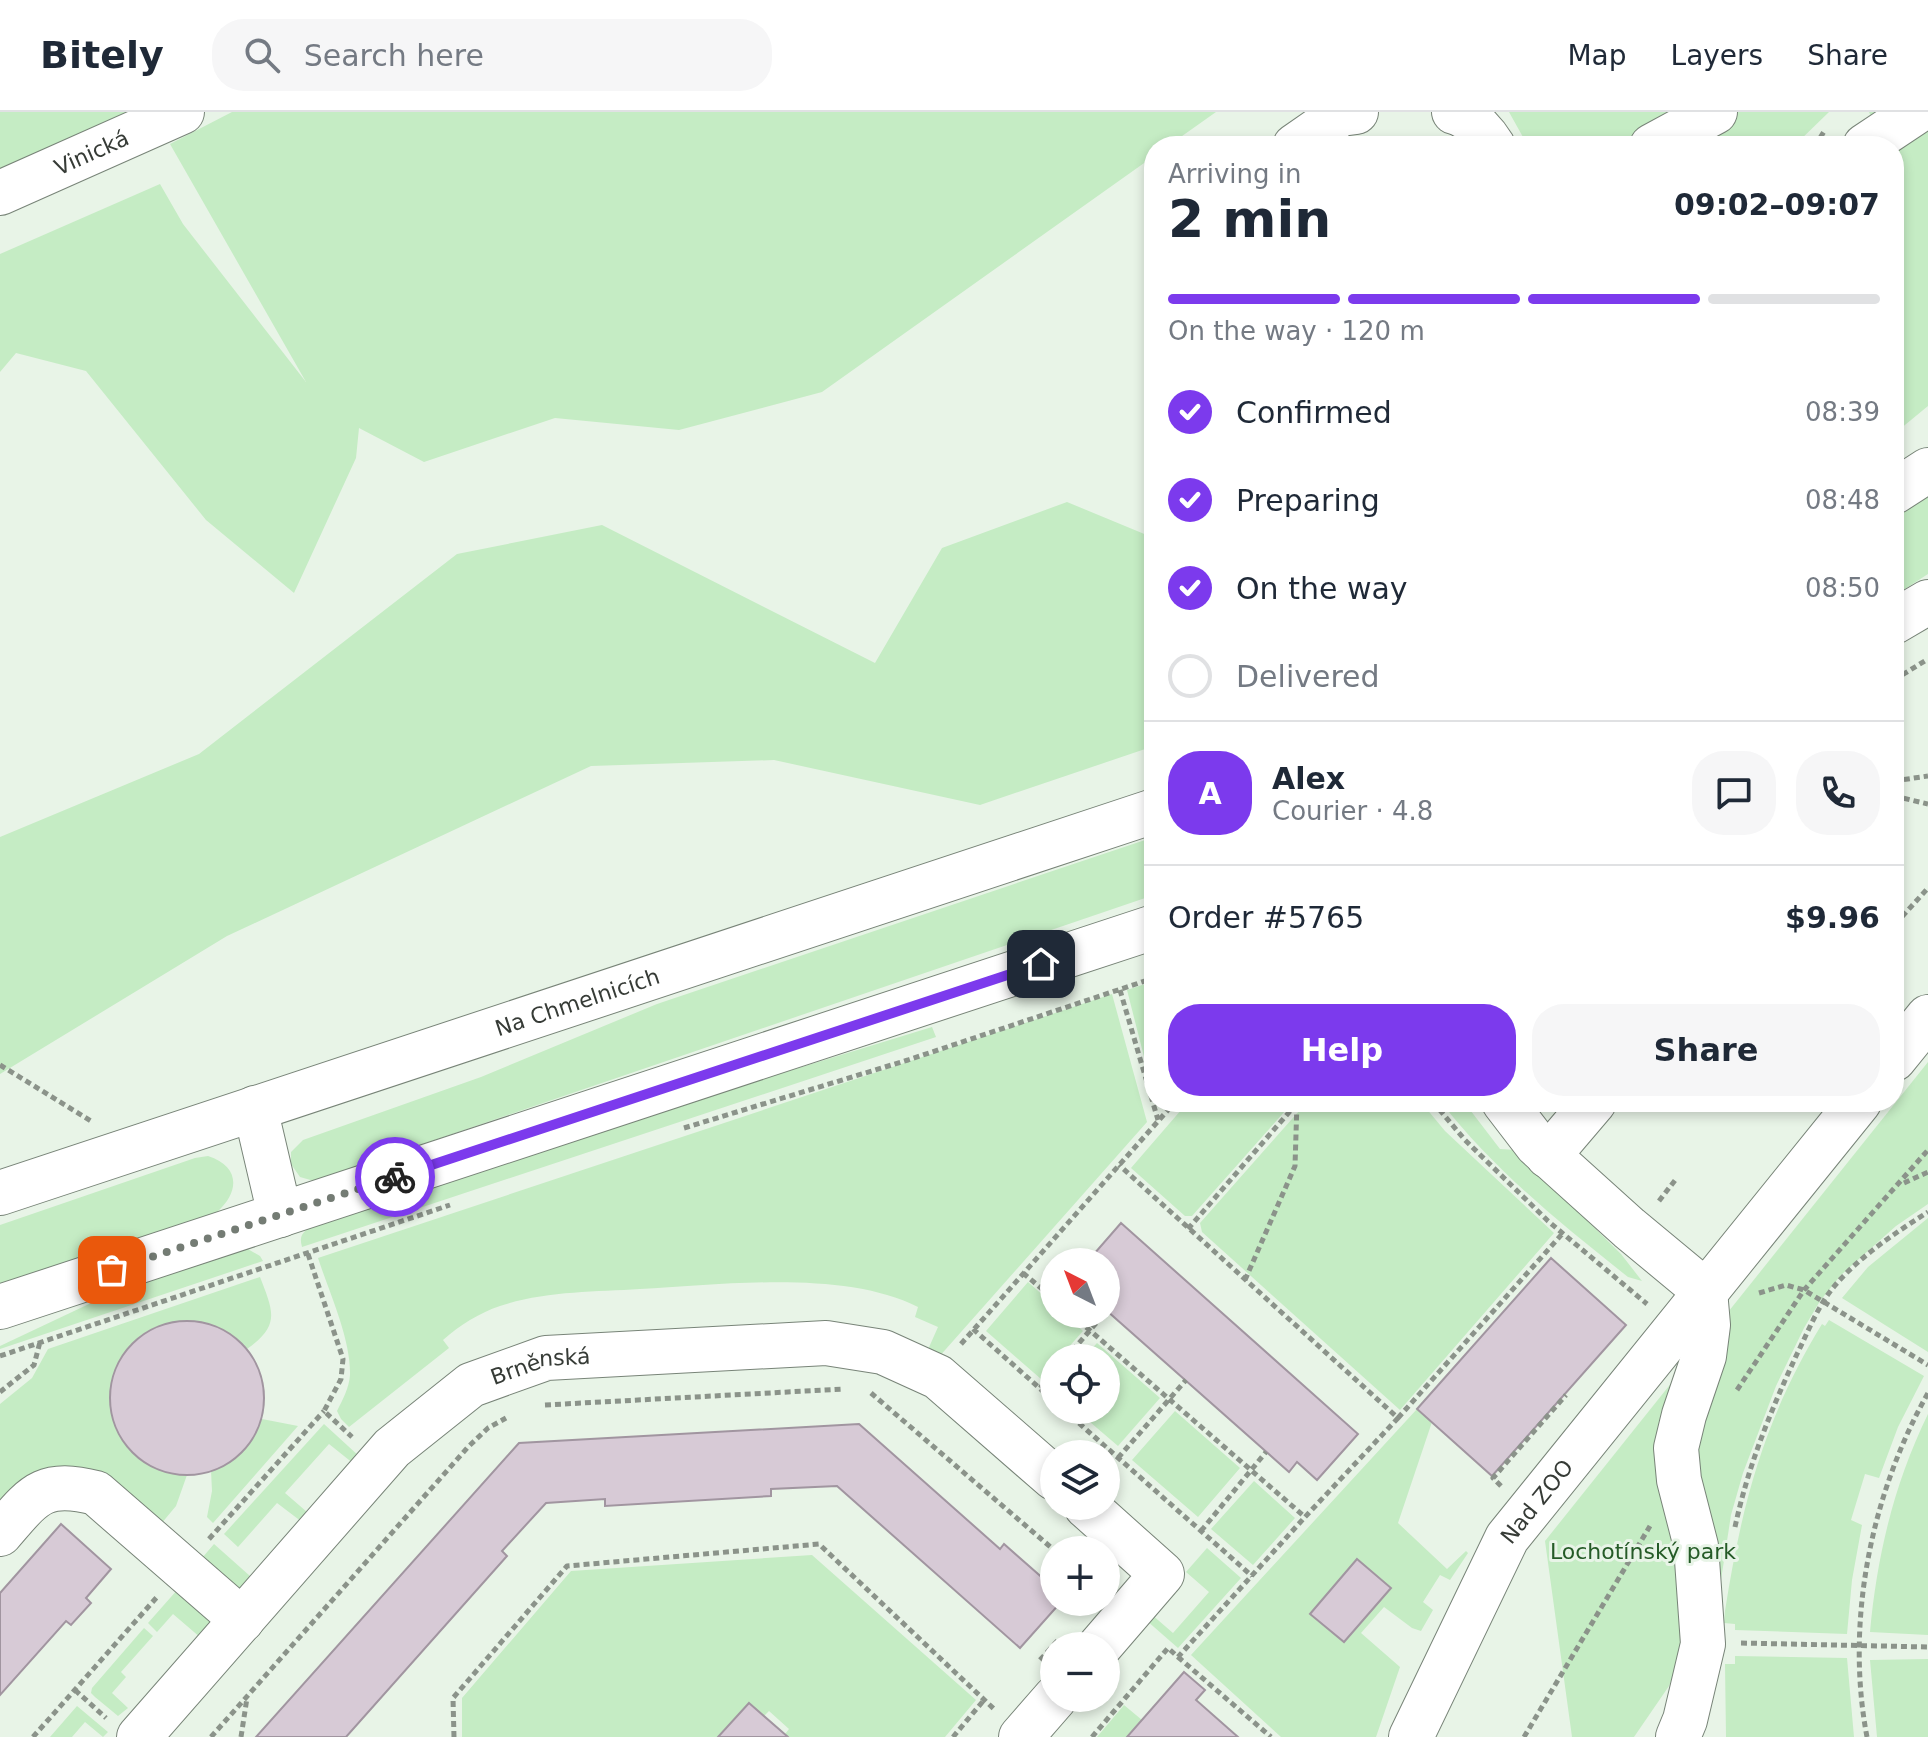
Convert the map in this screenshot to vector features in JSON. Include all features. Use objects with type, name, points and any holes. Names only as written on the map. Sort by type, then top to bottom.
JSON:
[{"type":"street","name":"Vinická","points":[[0,193],[182,112]]},
{"type":"street","points":[[1309,136],[1341,114],[1356,112]]},
{"type":"street","points":[[1454,112],[1461,114],[1487,136]]},
{"type":"street","points":[[1671,136],[1715,112]]},
{"type":"street","points":[[1880,136],[1916,112]]},
{"type":"street","points":[[1904,486],[1928,470]]},
{"type":"street","points":[[1904,616],[1928,602]]},
{"type":"street","name":"Na Chmelnicích","points":[[0,1193],[1144,814]]},
{"type":"street","points":[[0,1307],[1144,930]]},
{"type":"street","points":[[1904,1047],[1928,1017]]},
{"type":"street","points":[[255,1108],[280,1215]]},
{"type":"street","points":[[1512,1112],[1548,1156],[1705,1291],[1708,1325],[1704,1356],[1676,1448],[1679,1480],[1696,1546],[1703,1644],[1683,1731]]},
{"type":"street","points":[[1548,1156],[1585,1112]]},
{"type":"street","name":"Nad ZOO","points":[[1411,1737],[1507,1538],[1851,1112]]},
{"type":"street","name":"Brněnská","points":[[128,1732],[242,1620],[392,1448],[471,1385],[546,1358],[826,1343],[883,1352],[938,1377],[1040,1466]]},
{"type":"street","points":[[0,1534],[29,1500],[52,1488],[72,1487],[96,1493],[242,1620]]},
{"type":"street","points":[[1092,1632],[1162,1574],[1102,1520]]},
{"type":"street","points":[[1011,1720],[1040,1687]]},
{"type":"path","points":[[1904,674],[1928,659]]},
{"type":"path","points":[[1904,780],[1928,776]]},
{"type":"path","points":[[1904,798],[1928,804]]},
{"type":"path","points":[[1904,914],[1928,888]]},
{"type":"path","points":[[672,1132],[908,1060],[1144,982]]},
{"type":"path","points":[[1120,990],[1144,1073]]},
{"type":"path","points":[[0,1065],[134,1148]]},
{"type":"path","points":[[1155,1112],[1158,1121]]},
{"type":"path","points":[[904,1422],[973,1329],[1166,1112]]},
{"type":"path","points":[[1188,1229],[1288,1112]]},
{"type":"path","points":[[1245,1280],[1295,1166],[1297,1112]]},
{"type":"path","points":[[1928,1150],[1899,1186],[1928,1172]]},
{"type":"path","points":[[1119,1165],[1398,1418]]},
{"type":"path","points":[[1654,1208],[1676,1179]]},
{"type":"path","points":[[0,1356],[452,1204]]},
{"type":"path","points":[[1733,1535],[1741,1498],[1772,1407],[1823,1303],[1845,1274],[1901,1229],[1928,1212]]},
{"type":"path","points":[[1178,1657],[1563,1233]]},
{"type":"path","points":[[308,1253],[343,1359],[341,1379],[324,1411],[421,1500]]},
{"type":"path","points":[[1023,1273],[1040,1287]]},
{"type":"path","points":[[1804,1290],[1928,1365]]},
{"type":"path","points":[[1088,1328],[1305,1517]]},
{"type":"path","points":[[973,1329],[1040,1388]]},
{"type":"path","points":[[1078,1344],[1090,1330]]},
{"type":"path","points":[[0,1392],[34,1365],[40,1342]]},
{"type":"path","points":[[1120,1456],[1186,1380]]},
{"type":"path","points":[[865,1388],[1040,1538]]},
{"type":"path","points":[[538,1407],[551,1403],[849,1389]]},
{"type":"path","points":[[1867,1737],[1863,1719],[1860,1645],[1862,1604],[1876,1524],[1902,1445],[1928,1393]]},
{"type":"path","points":[[211,1737],[468,1447],[488,1428],[513,1414]]},
{"type":"path","points":[[1080,1424],[1098,1440]]},
{"type":"path","points":[[1201,1531],[1266,1452]]},
{"type":"path","points":[[1120,1460],[1252,1576]]},
{"type":"path","points":[[454,1737],[453,1698],[567,1566],[819,1544],[984,1700],[1011,1720]]},
{"type":"path","points":[[1739,1643],[1928,1647]]},
{"type":"path","points":[[1092,1737],[1168,1648],[1271,1737]]},
{"type":"path","points":[[75,1690],[128,1732]]},
{"type":"path","points":[[241,1737],[248,1696]]},
{"type":"path","points":[[953,1737],[984,1700]]},
{"type":"green space","points":[[0,112],[142,112],[0,173]]},
{"type":"green space","points":[[232,112],[1216,112],[1182,136],[1144,136],[1144,163],[822,392],[679,430],[555,418],[424,462],[359,428],[356,458],[294,593],[206,520],[86,371],[16,353],[0,372],[0,254],[160,184],[183,224],[306,382],[170,144]]},
{"type":"green space","points":[[1509,112],[1829,112],[1804,136],[1522,136]]},
{"type":"green space","points":[[1869,112],[1928,112],[1928,406],[1904,426],[1904,136],[1879,136]]},
{"type":"green space","points":[[1928,489],[1928,574],[1904,590],[1904,504]]},
{"type":"green space","points":[[1067,502],[1144,534],[1144,749],[980,805],[774,760],[591,766],[227,936],[0,1074],[0,837],[199,754],[457,554],[602,525],[875,663],[942,548]]},
{"type":"green space","points":[[1144,840],[1144,898],[314,1181],[300,1177],[291,1164],[291,1152],[303,1140],[481,1077],[657,1004]]},
{"type":"green space","points":[[1144,984],[1144,1057],[1127,990]]},
{"type":"green space","points":[[1112,994],[1147,1122],[938,1358],[926,1354],[938,1327],[915,1317],[918,1307],[888,1295],[854,1288],[782,1282],[744,1283],[534,1297],[492,1309],[463,1324],[443,1340],[449,1348],[349,1427],[337,1411],[350,1375],[347,1346],[318,1258]]},
{"type":"green space","points":[[932,1027],[936,1037],[302,1247],[302,1235],[311,1227],[704,1097]]},
{"type":"green space","name":"Lochotínský park","points":[[1928,1062],[1928,1204],[1896,1226],[1841,1275],[1804,1328],[1776,1386],[1743,1473],[1731,1515],[1715,1619],[1682,1653],[1669,1686],[1634,1737],[1572,1737],[1545,1541],[1888,1112],[1904,1112],[1904,1092]]},
{"type":"green space","points":[[1179,1112],[1284,1112],[1192,1216],[1185,1216],[1131,1168]]},
{"type":"green space","points":[[1298,1112],[1429,1112],[1445,1131],[1554,1233],[1400,1410],[1202,1232],[1200,1223]]},
{"type":"green space","points":[[1449,1112],[1472,1112],[1500,1149],[1516,1150],[1621,1254],[1642,1281],[1628,1277],[1578,1237],[1529,1195]]},
{"type":"green space","points":[[208,1156],[226,1166],[233,1180],[230,1196],[217,1212],[0,1285],[0,1225]]},
{"type":"green space","points":[[1928,1218],[1928,1352],[1842,1298],[1868,1267]]},
{"type":"green space","points":[[246,1248],[263,1261],[0,1349],[0,1346],[108,1295]]},
{"type":"green space","points":[[260,1277],[271,1317],[265,1332],[247,1349],[232,1336],[214,1327],[178,1322],[143,1334],[129,1347],[118,1364],[113,1378],[111,1407],[120,1435],[139,1458],[151,1466],[187,1475],[176,1506],[156,1530],[103,1482],[0,1504],[0,1404],[32,1378],[48,1349]]},
{"type":"green space","points":[[1028,1282],[1040,1293],[1040,1328],[1080,1328],[1083,1331],[1071,1344],[1040,1344],[1040,1378],[986,1331]]},
{"type":"green space","points":[[1829,1320],[1924,1376],[1898,1427],[1879,1478],[1865,1474],[1851,1520],[1862,1525],[1852,1580],[1847,1634],[1735,1630],[1735,1624],[1724,1623],[1725,1611],[1739,1534],[1758,1463],[1770,1428],[1802,1359],[1822,1324],[1825,1326]]},
{"type":"green space","points":[[1120,1363],[1160,1398],[1120,1444],[1120,1440],[1111,1440],[1092,1424],[1120,1424]]},
{"type":"green space","points":[[1417,1409],[1432,1422],[1398,1523],[1447,1569],[1466,1551],[1468,1553],[1450,1580],[1440,1575],[1423,1602],[1433,1610],[1421,1631],[1384,1607],[1361,1633],[1400,1667],[1376,1737],[1281,1737],[1191,1655]]},
{"type":"green space","points":[[1175,1411],[1240,1468],[1198,1517],[1132,1460]]},
{"type":"green space","points":[[1928,1414],[1928,1635],[1870,1632],[1877,1575],[1889,1520]]},
{"type":"green space","points":[[262,1419],[298,1426],[213,1523],[207,1517],[212,1491],[211,1471],[242,1450]]},
{"type":"green space","points":[[324,1424],[360,1457],[354,1464],[329,1444],[285,1493],[307,1512],[302,1522],[277,1503],[238,1547],[224,1534]]},
{"type":"green space","points":[[1254,1481],[1295,1518],[1253,1565],[1211,1529]]},
{"type":"green space","points":[[214,1544],[250,1576],[253,1581],[243,1591],[196,1565]]},
{"type":"green space","points":[[1207,1548],[1241,1578],[1178,1648],[1146,1620],[1151,1614],[1173,1633],[1209,1592],[1186,1572]]},
{"type":"green space","points":[[812,1555],[976,1700],[945,1737],[788,1737],[785,1734],[789,1729],[769,1711],[764,1716],[749,1703],[718,1737],[462,1737],[462,1698],[571,1571]]},
{"type":"green space","points":[[178,1589],[210,1621],[201,1638],[173,1614],[157,1632],[148,1623]]},
{"type":"green space","points":[[144,1628],[153,1636],[121,1672],[126,1677],[112,1693],[128,1708],[118,1716],[91,1693],[92,1688]]},
{"type":"green space","points":[[1735,1656],[1847,1658],[1854,1737],[1726,1737],[1725,1664],[1735,1664]]},
{"type":"green space","points":[[1928,1659],[1928,1737],[1877,1737],[1870,1660]]},
{"type":"green space","points":[[1124,1705],[1142,1720],[1127,1737],[1097,1737],[1120,1712]]},
{"type":"green space","points":[[77,1706],[108,1732],[103,1737],[85,1722],[72,1737],[50,1737]]},
{"type":"building","points":[[1121,1223],[1358,1434],[1317,1480],[1297,1462],[1289,1472],[1120,1322],[1120,1248],[1099,1248]]},
{"type":"building","points":[[1551,1258],[1626,1325],[1492,1476],[1417,1409]]},
{"type":"building","points":[[187,1321],[216,1327],[241,1344],[258,1369],[264,1398],[258,1427],[241,1452],[216,1469],[187,1475],[158,1469],[133,1452],[116,1427],[110,1398],[116,1369],[133,1344],[158,1327]]},
{"type":"building","points":[[859,1424],[1000,1549],[1004,1544],[1040,1576],[1040,1616],[1049,1616],[1020,1648],[837,1486],[771,1489],[771,1496],[605,1506],[605,1499],[546,1503],[502,1551],[507,1556],[346,1737],[256,1737],[519,1443]]},
{"type":"building","points":[[61,1524],[111,1569],[86,1598],[91,1603],[71,1625],[66,1621],[0,1695],[0,1593]]},
{"type":"building","points":[[1357,1559],[1391,1588],[1344,1642],[1310,1614]]},
{"type":"building","points":[[1184,1672],[1205,1690],[1196,1700],[1238,1737],[1127,1737]]},
{"type":"building","points":[[749,1703],[788,1737],[718,1737]]},
{"type":"way so far","points":[[112,1270],[395,1177]]},
{"type":"route","points":[[395,1177],[1041,964]]}]
